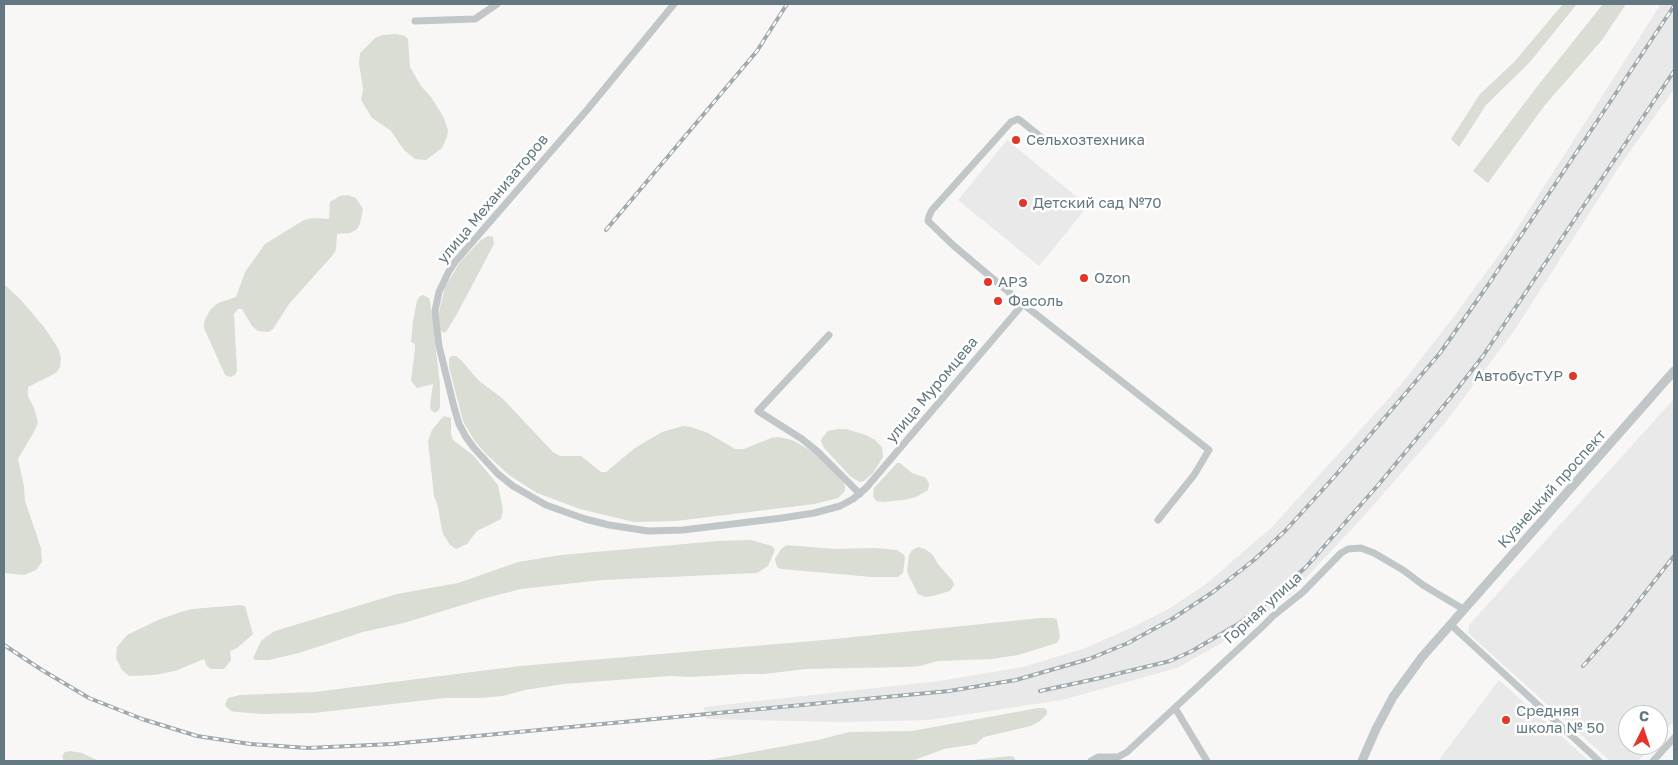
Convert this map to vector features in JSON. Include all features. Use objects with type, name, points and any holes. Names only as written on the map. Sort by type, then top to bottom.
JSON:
[{"type":"street","points":[[415,21],[475,18],[497,4]]},
{"type":"street","name":"улица Механизаторов","points":[[674,4],[587,110],[456,262],[444,280],[436,302],[436,322],[446,376],[460,424],[474,448],[498,474],[530,497],[546,505],[585,518],[629,528],[662,531],[782,518],[814,513],[840,506],[860,494]]},
{"type":"street","points":[[1042,138],[1021,121],[1014,120],[981,154],[929,216],[928,221],[931,226],[1023,304],[1209,450],[1194,475],[1158,520]]},
{"type":"street","name":"улица Муромцева","points":[[860,494],[1023,304]]},
{"type":"street","points":[[829,336],[758,411],[816,450],[860,494]]},
{"type":"street","name":"Кузнецкий проспект","points":[[1362,761],[1393,697],[1408,675],[1450,624],[1674,371]]},
{"type":"street","name":"Горная улица","points":[[1091,761],[1098,757],[1110,758],[1123,755],[1273,616],[1308,587],[1340,553],[1348,549],[1361,548],[1374,553],[1464,609]]},
{"type":"street","points":[[1450,624],[1599,761]]},
{"type":"street","points":[[1175,708],[1207,761]]},
{"type":"street","points":[[1652,761],[1674,738]]},
{"type":"shaded area","points":[[1563,4],[1577,4],[1529,63],[1486,105],[1459,147],[1451,139],[1480,94],[1515,61]]},
{"type":"shaded area","points":[[1603,4],[1626,4],[1602,40],[1545,105],[1488,183],[1473,171]]},
{"type":"shaded area","points":[[1661,4],[1674,4],[1674,89],[1617,170],[1514,331],[1445,423],[1363,517],[1290,595],[1236,635],[1177,668],[1062,700],[929,720],[841,722],[706,719],[704,707],[939,681],[1023,667],[1083,649],[1133,627],[1167,610],[1206,584],[1272,527],[1399,387],[1509,241]]},
{"type":"shaded area","points":[[396,34],[405,36],[408,39],[410,67],[443,116],[448,130],[442,148],[426,160],[415,159],[404,150],[391,131],[372,118],[361,100],[363,89],[359,63],[360,53],[375,38]]},
{"type":"shaded area","name":"Детский сад №70","points":[[1007,140],[1088,206],[1039,266],[958,200]]},
{"type":"shaded area","points":[[348,195],[356,198],[363,209],[360,224],[356,230],[350,233],[337,234],[336,250],[332,256],[289,304],[273,329],[269,332],[258,331],[252,326],[242,309],[238,309],[234,314],[237,371],[235,375],[230,377],[225,375],[204,328],[204,322],[210,310],[218,303],[236,297],[245,272],[265,244],[304,220],[313,218],[329,219],[330,202],[340,196]]},
{"type":"shaded area","points":[[488,236],[493,237],[494,244],[457,314],[446,332],[443,333],[439,328],[439,312],[445,287],[460,262],[481,240]]},
{"type":"shaded area","points":[[4,284],[44,327],[58,348],[61,358],[60,367],[56,373],[28,387],[28,396],[38,422],[18,459],[25,501],[41,548],[42,562],[36,570],[24,575],[4,573]]},
{"type":"shaded area","points":[[423,295],[429,298],[430,301],[440,384],[440,406],[439,410],[435,413],[431,410],[430,406],[433,384],[417,388],[411,381],[415,349],[415,344],[411,342],[413,321],[417,301]]},
{"type":"shaded area","points":[[456,356],[461,360],[479,381],[502,398],[553,452],[560,456],[581,456],[601,472],[606,472],[635,448],[662,432],[683,426],[708,433],[735,449],[744,449],[771,438],[779,437],[792,440],[817,454],[843,482],[845,491],[838,498],[815,504],[676,521],[634,522],[580,509],[537,493],[509,475],[474,440],[463,421],[449,367],[449,358]]},
{"type":"shaded area","points":[[1674,399],[1674,721],[1668,728],[1668,705],[1618,705],[1618,755],[1643,755],[1638,761],[1610,761],[1468,633],[1469,625]]},
{"type":"shaded area","points":[[444,416],[451,418],[453,440],[473,455],[498,485],[503,510],[501,519],[477,531],[467,544],[456,549],[450,545],[443,534],[434,496],[428,441],[432,430]]},
{"type":"shaded area","points":[[846,429],[866,435],[882,447],[883,457],[873,473],[864,481],[860,482],[851,477],[824,448],[821,441],[822,438],[828,431]]},
{"type":"shaded area","points":[[897,463],[900,463],[912,473],[926,478],[929,484],[928,490],[916,497],[903,500],[876,501],[873,496],[874,488]]},
{"type":"shaded area","points":[[751,540],[772,546],[775,550],[768,566],[757,573],[602,580],[521,589],[404,623],[363,632],[299,653],[269,660],[255,660],[253,658],[261,641],[275,631],[397,594],[458,583],[518,562],[561,555],[718,541]]},
{"type":"shaded area","points":[[787,545],[834,549],[875,548],[897,550],[905,557],[903,573],[898,577],[872,577],[781,569],[777,567],[775,559],[781,549]]},
{"type":"shaded area","points":[[918,547],[925,549],[933,555],[938,564],[953,581],[954,585],[950,591],[925,597],[918,594],[907,572],[909,555],[912,550]]},
{"type":"shaded area","points":[[245,606],[253,634],[237,648],[230,651],[231,660],[224,669],[211,669],[207,666],[204,659],[175,671],[155,675],[129,676],[122,670],[116,658],[117,647],[127,635],[158,620],[192,609]]},
{"type":"shaded area","points":[[1054,618],[1057,620],[1060,637],[1057,643],[1018,655],[992,659],[938,661],[907,667],[806,669],[764,674],[670,676],[564,684],[525,690],[503,696],[445,698],[314,713],[263,714],[236,712],[231,711],[225,704],[228,698],[240,695],[314,692],[520,666],[824,640]]},
{"type":"shaded area","name":"Средняя школа № 50","points":[[1499,680],[1589,761],[1438,761]]},
{"type":"shaded area","points":[[1038,708],[1047,710],[1047,714],[1031,726],[984,737],[976,744],[944,749],[912,761],[703,761],[818,740],[849,732],[912,731]]},
{"type":"shaded area","points":[[65,752],[82,753],[99,761],[64,761],[62,756]]},
{"type":"shaded area","points":[[1014,757],[1016,761],[964,761]]},
{"type":"railway","points":[[606,230],[757,51],[787,4]]},
{"type":"railway","points":[[4,645],[89,698],[142,719],[197,736],[250,744],[308,748],[392,744],[949,691],[1016,680],[1089,659],[1128,643],[1172,619],[1213,592],[1254,560],[1286,530],[1335,476],[1440,353],[1488,285],[1674,6]]},
{"type":"railway","points":[[1040,691],[1170,661],[1192,651],[1238,624],[1260,608],[1306,567],[1379,484],[1483,356],[1674,71]]},
{"type":"railway","points":[[1583,666],[1619,626],[1674,556]]},
{"type":"place","name":"Сельхозтехника","points":[[1016,140]]},
{"type":"place","name":"Детский сад №70","points":[[1023,203]]},
{"type":"place","name":"Ozon","points":[[1084,278]]},
{"type":"place","name":"АРЗ","points":[[988,282]]},
{"type":"place","name":"Фасоль","points":[[998,301]]},
{"type":"place","name":"АвтобусТУР","points":[[1573,376]]},
{"type":"place","name":"Средняя школа № 50","points":[[1506,720]]}]
